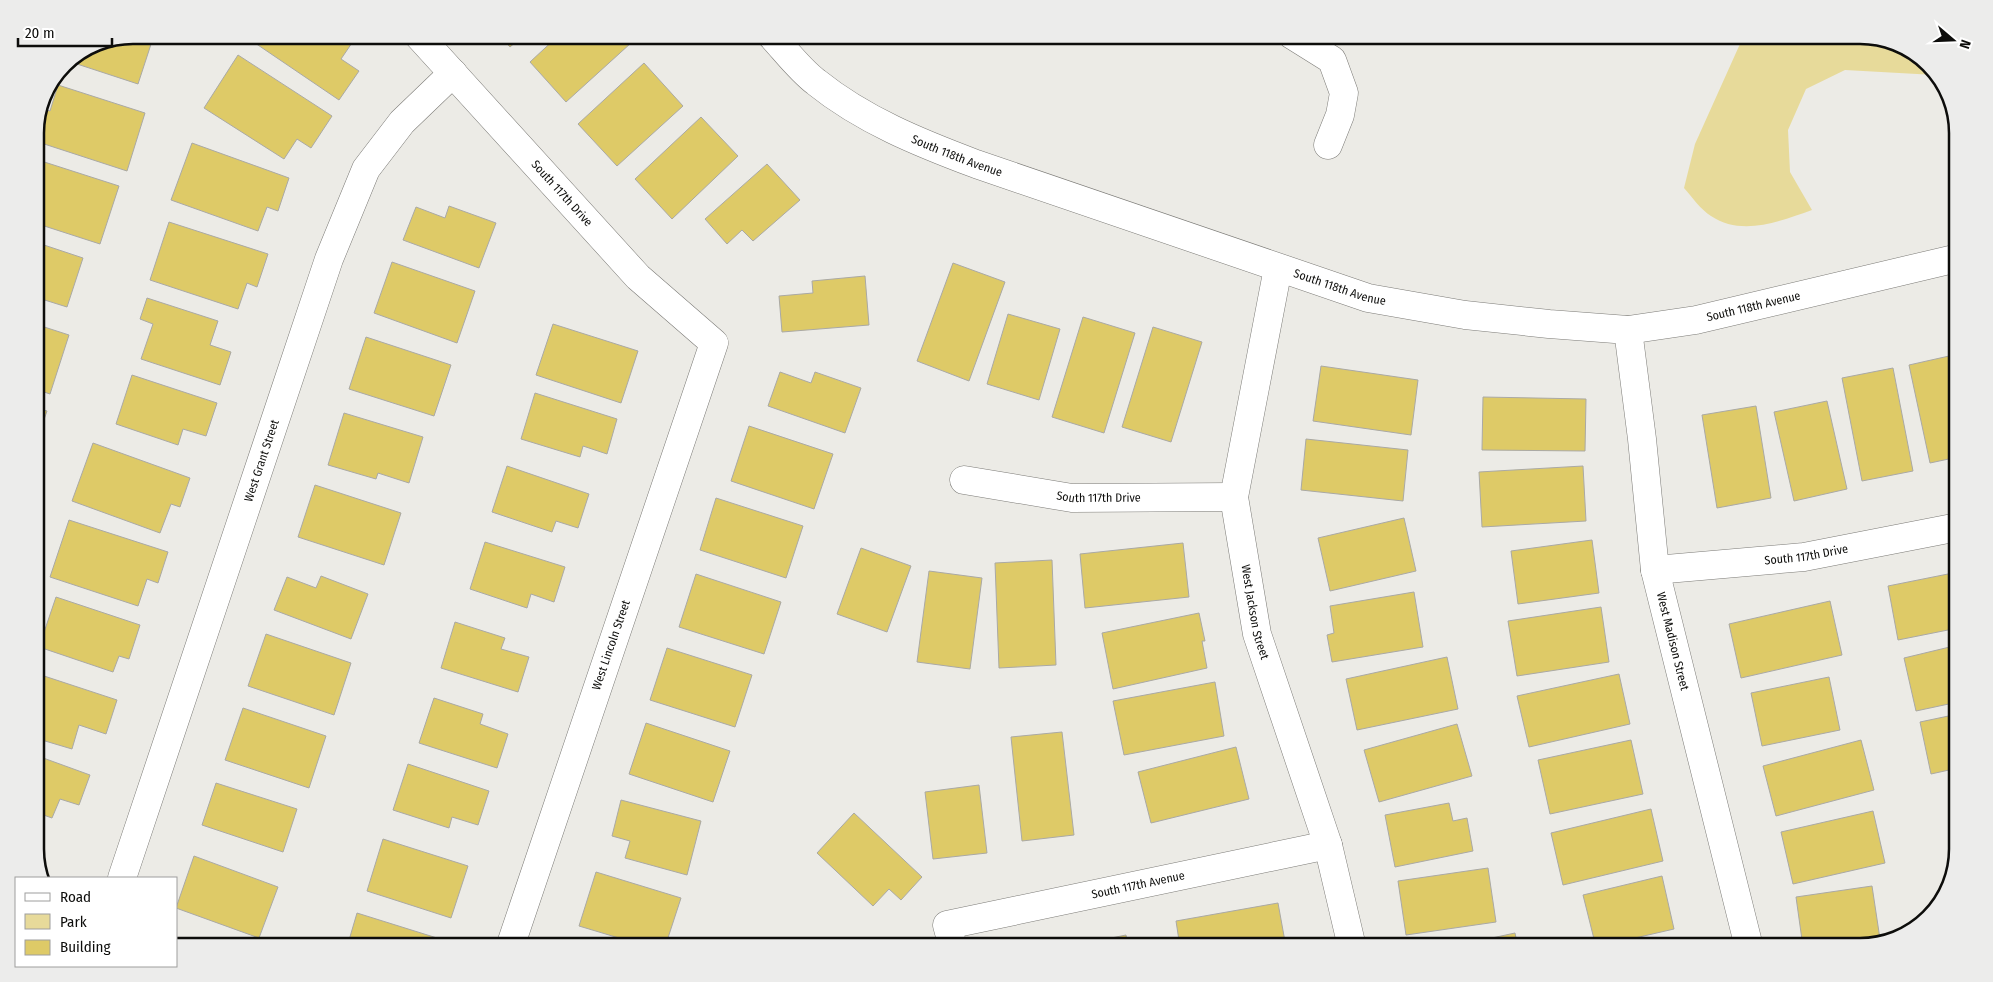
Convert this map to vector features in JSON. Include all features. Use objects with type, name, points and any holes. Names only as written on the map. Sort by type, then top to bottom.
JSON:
[{"type":"street","name":"South 117th Drive","points":[[426,44],[638,277],[714,343]]},
{"type":"street","name":"South 118th Avenue","points":[[779,44],[814,81],[836,97],[918,142],[976,164],[1368,298],[1465,315],[1628,330],[1696,320],[1949,260]]},
{"type":"street","points":[[1306,44],[1332,60],[1344,93],[1340,115],[1328,145]]},
{"type":"street","name":"West Grant Street","points":[[122,877],[329,259],[366,169],[402,122],[453,73]]},
{"type":"street","name":"West Jackson Street","points":[[1278,268],[1234,497],[1257,634],[1328,845],[1350,938]]},
{"type":"street","name":"West Madison Street","points":[[1628,330],[1642,440],[1655,570],[1748,938]]},
{"type":"street","name":"West Lincoln Street","points":[[513,938],[714,343]]},
{"type":"street","name":"South 117th Drive","points":[[964,480],[1072,498],[1234,497]]},
{"type":"street","name":"South 117th Drive","points":[[1655,570],[1804,557],[1949,530]]},
{"type":"street","name":"South 117th Avenue","points":[[950,936],[1328,845]]},
{"type":"green space","points":[[1740,44],[1877,45],[1899,53],[1919,66],[1927,75],[1845,70],[1806,89],[1788,130],[1790,172],[1812,210],[1787,219],[1748,226],[1723,222],[1707,213],[1684,188],[1695,144]]},
{"type":"building","points":[[127,44],[151,44],[138,84],[77,64],[104,48]]},
{"type":"building","points":[[256,44],[351,44],[341,59],[359,71],[339,100]]},
{"type":"building","points":[[549,44],[630,44],[566,102],[530,62]]},
{"type":"building","points":[[238,55],[332,116],[311,148],[297,139],[284,159],[204,108]]},
{"type":"building","points":[[644,63],[683,106],[617,166],[578,124]]},
{"type":"building","points":[[58,85],[145,113],[127,171],[44,144],[47,110],[50,111]]},
{"type":"building","points":[[701,117],[738,156],[672,219],[635,179]]},
{"type":"building","points":[[192,143],[289,178],[278,211],[267,207],[258,231],[171,200]]},
{"type":"building","points":[[44,162],[119,186],[100,244],[44,226]]},
{"type":"building","points":[[767,164],[800,200],[753,241],[742,230],[727,244],[705,219]]},
{"type":"building","points":[[449,206],[496,223],[479,268],[403,240],[416,207],[445,218]]},
{"type":"building","points":[[169,222],[268,254],[257,287],[247,283],[238,309],[150,280]]},
{"type":"building","points":[[44,245],[83,258],[67,307],[44,300]]},
{"type":"building","points":[[392,262],[475,291],[457,343],[374,313]]},
{"type":"building","points":[[953,263],[1005,282],[969,381],[917,361]]},
{"type":"building","points":[[865,276],[869,325],[782,332],[779,296],[813,293],[812,281]]},
{"type":"building","points":[[147,298],[218,321],[210,345],[231,352],[220,385],[141,359],[153,324],[140,319]]},
{"type":"building","points":[[1008,314],[1060,329],[1039,400],[987,384]]},
{"type":"building","points":[[1083,317],[1135,333],[1104,433],[1052,417]]},
{"type":"building","points":[[553,324],[638,351],[621,403],[536,375]]},
{"type":"building","points":[[44,327],[69,335],[50,394],[44,392]]},
{"type":"building","points":[[1153,327],[1202,342],[1171,442],[1122,427]]},
{"type":"building","points":[[366,337],[451,365],[434,416],[349,389]]},
{"type":"building","points":[[1949,356],[1949,459],[1930,463],[1909,365]]},
{"type":"building","points":[[1321,366],[1418,380],[1411,435],[1313,421]]},
{"type":"building","points":[[1893,368],[1913,471],[1862,481],[1842,378]]},
{"type":"building","points":[[780,372],[811,383],[815,372],[861,388],[845,433],[768,406]]},
{"type":"building","points":[[132,375],[217,403],[206,436],[183,429],[178,445],[116,424]]},
{"type":"building","points":[[535,393],[617,419],[607,454],[583,446],[580,457],[521,439]]},
{"type":"building","points":[[1483,397],[1586,399],[1585,451],[1482,450]]},
{"type":"building","points":[[1827,401],[1847,489],[1794,501],[1774,412]]},
{"type":"building","points":[[1756,406],[1771,498],[1717,508],[1702,415]]},
{"type":"building","points":[[344,413],[423,437],[409,483],[378,473],[376,479],[328,465]]},
{"type":"building","points":[[749,426],[833,454],[814,509],[731,481]]},
{"type":"building","points":[[1306,439],[1408,450],[1403,501],[1301,490]]},
{"type":"building","points":[[93,443],[190,478],[180,507],[171,504],[160,533],[72,501]]},
{"type":"building","points":[[507,466],[589,494],[578,528],[556,521],[552,532],[492,512]]},
{"type":"building","points":[[1583,466],[1586,521],[1482,527],[1479,472]]},
{"type":"building","points":[[315,485],[401,513],[384,565],[298,537]]},
{"type":"building","points":[[716,498],[803,526],[786,578],[700,550]]},
{"type":"building","points":[[1404,518],[1416,571],[1330,591],[1318,538]]},
{"type":"building","points":[[69,520],[168,552],[158,583],[147,579],[138,606],[50,577]]},
{"type":"building","points":[[1592,540],[1599,593],[1518,604],[1511,551]]},
{"type":"building","points":[[485,542],[565,567],[554,602],[531,594],[527,608],[470,589]]},
{"type":"building","points":[[1183,543],[1189,597],[1085,608],[1080,554]]},
{"type":"building","points":[[861,548],[911,566],[887,632],[837,614]]},
{"type":"building","points":[[1052,560],[1056,665],[999,668],[995,563]]},
{"type":"building","points":[[929,571],[982,578],[970,669],[917,662]]},
{"type":"building","points":[[696,574],[781,602],[764,654],[679,627]]},
{"type":"building","points":[[1949,574],[1949,630],[1898,640],[1888,586]]},
{"type":"building","points":[[321,576],[368,594],[351,639],[274,610],[287,577],[316,588]]},
{"type":"building","points":[[1414,592],[1423,647],[1332,662],[1327,635],[1334,633],[1330,606]]},
{"type":"building","points":[[56,597],[140,625],[129,659],[119,656],[113,672],[44,649],[44,632]]},
{"type":"building","points":[[1830,601],[1842,655],[1741,678],[1729,624]]},
{"type":"building","points":[[1601,607],[1609,662],[1517,676],[1508,621]]},
{"type":"building","points":[[1199,613],[1205,641],[1202,641],[1207,668],[1113,689],[1102,633]]},
{"type":"building","points":[[455,622],[505,638],[501,649],[529,657],[518,692],[441,668]]},
{"type":"building","points":[[266,634],[351,663],[334,715],[248,686]]},
{"type":"building","points":[[1949,647],[1949,704],[1916,711],[1904,658]]},
{"type":"building","points":[[667,648],[752,675],[735,727],[650,700]]},
{"type":"building","points":[[1447,657],[1458,709],[1357,730],[1346,679]]},
{"type":"building","points":[[1619,674],[1630,724],[1529,747],[1517,696]]},
{"type":"building","points":[[44,676],[117,700],[106,734],[79,725],[72,749],[44,741]]},
{"type":"building","points":[[1829,677],[1840,730],[1762,746],[1751,693]]},
{"type":"building","points":[[1215,682],[1224,736],[1124,755],[1113,701]]},
{"type":"building","points":[[434,698],[483,714],[480,724],[508,734],[497,768],[419,743]]},
{"type":"building","points":[[243,708],[326,736],[309,788],[225,760]]},
{"type":"building","points":[[1949,716],[1949,770],[1931,774],[1920,722]]},
{"type":"building","points":[[646,723],[730,751],[713,802],[629,774]]},
{"type":"building","points":[[1457,724],[1472,776],[1379,802],[1364,750]]},
{"type":"building","points":[[1062,732],[1074,835],[1022,841],[1011,737]]},
{"type":"building","points":[[1631,740],[1643,794],[1550,814],[1538,760]]},
{"type":"building","points":[[1861,740],[1874,790],[1776,816],[1763,766]]},
{"type":"building","points":[[1236,747],[1249,799],[1151,823],[1138,772]]},
{"type":"building","points":[[44,758],[90,775],[79,805],[60,799],[52,818],[44,815]]},
{"type":"building","points":[[408,764],[489,791],[478,825],[452,817],[449,828],[393,810]]},
{"type":"building","points":[[216,783],[297,809],[283,852],[202,825]]},
{"type":"building","points":[[979,785],[987,853],[933,859],[925,792]]},
{"type":"building","points":[[621,800],[701,821],[687,875],[625,858],[630,841],[612,836]]},
{"type":"building","points":[[1449,803],[1453,821],[1467,818],[1473,851],[1395,867],[1385,815]]},
{"type":"building","points":[[1651,809],[1663,861],[1563,885],[1551,833]]},
{"type":"building","points":[[1873,811],[1885,863],[1793,884],[1781,832]]},
{"type":"building","points":[[854,813],[922,877],[901,900],[889,889],[873,906],[817,853]]},
{"type":"building","points":[[383,839],[468,866],[451,918],[367,891]]},
{"type":"building","points":[[194,856],[278,887],[259,938],[178,909],[178,902]]},
{"type":"building","points":[[1488,868],[1496,922],[1406,935],[1398,881]]},
{"type":"building","points":[[596,872],[681,898],[668,938],[619,938],[579,926]]},
{"type":"building","points":[[1662,876],[1674,929],[1635,938],[1594,938],[1583,895]]},
{"type":"building","points":[[1872,886],[1879,936],[1860,938],[1802,938],[1796,897]]},
{"type":"building","points":[[1278,903],[1284,938],[1179,938],[1176,921]]},
{"type":"building","points":[[357,913],[437,938],[350,938]]},
{"type":"building","points":[[1515,933],[1516,938],[1492,938]]},
{"type":"building","points":[[1126,935],[1126,938],[1111,938]]}]
